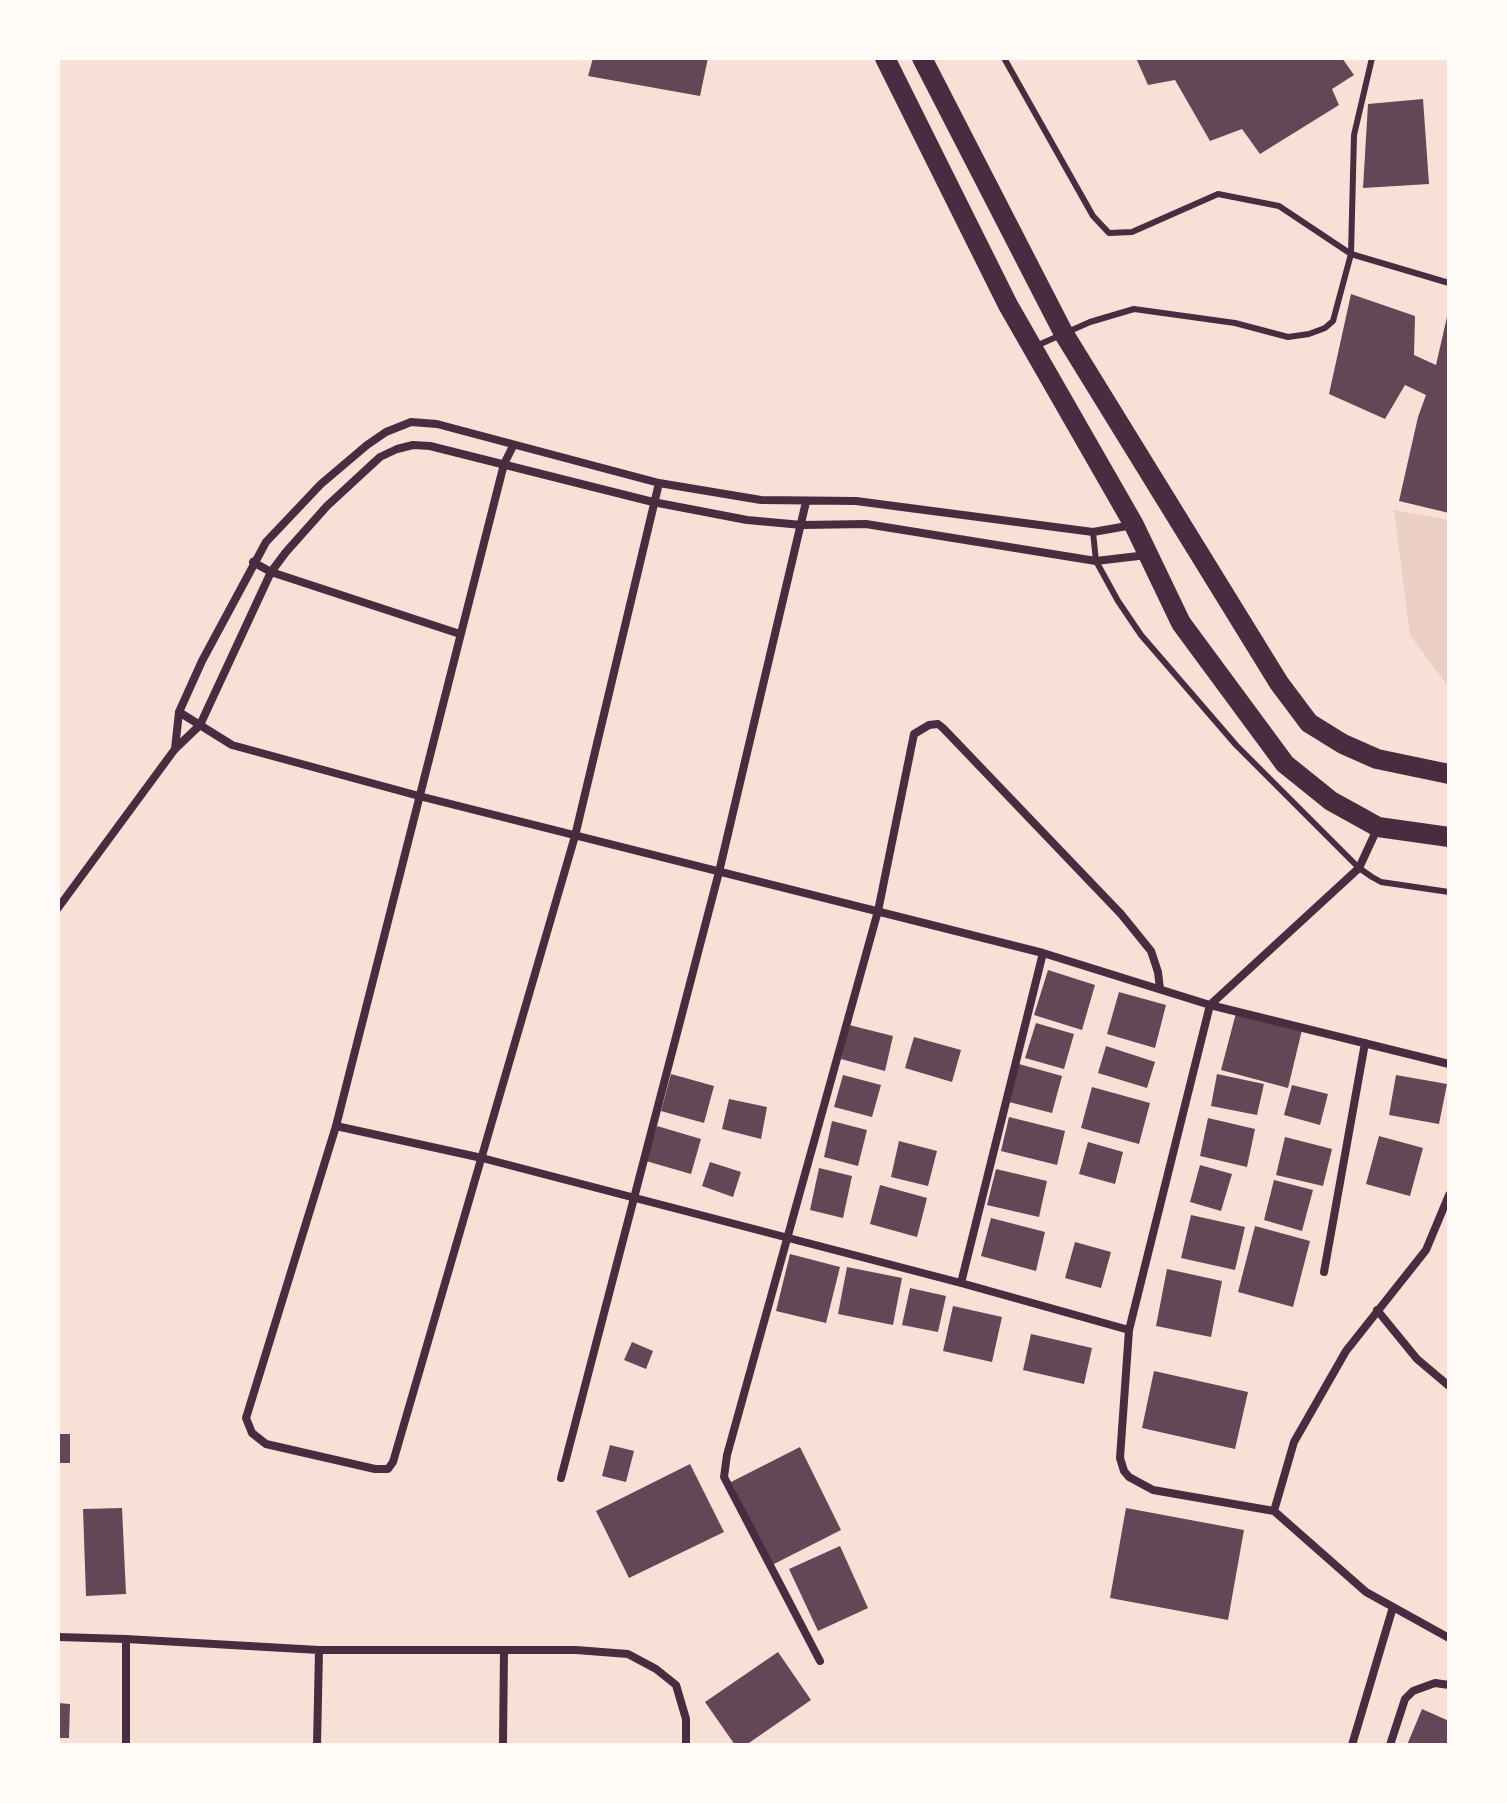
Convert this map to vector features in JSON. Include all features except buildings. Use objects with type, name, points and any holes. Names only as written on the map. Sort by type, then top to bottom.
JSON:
[{"type":"main road","points":[[885,58],[1008,305],[1134,525],[1181,623],[1285,764],[1331,801],[1378,827],[1449,837]]},
{"type":"main road","points":[[922,58],[1064,334],[1279,683],[1309,723],[1343,744],[1377,759],[1449,774]]},
{"type":"street","points":[[175,749],[179,712],[202,661],[266,542],[321,484],[367,445],[386,432],[411,422],[437,424],[659,483],[761,500],[856,501],[1093,532],[1134,525]]},
{"type":"street","points":[[58,908],[175,749],[200,725],[271,572],[327,506],[380,457],[397,449],[413,445],[430,446],[653,502],[747,520],[802,525],[866,524],[1096,561],[1147,555]]},
{"type":"street","points":[[513,446],[504,464],[336,1126],[246,1418],[252,1433],[266,1444],[375,1469],[388,1469],[393,1462],[575,836],[659,483]]},
{"type":"street","points":[[561,1478],[719,872],[806,502]]},
{"type":"street","points":[[253,562],[271,572],[460,634]]},
{"type":"street","points":[[179,712],[232,745],[419,796],[1043,953],[1210,1005],[1449,1064]]},
{"type":"street","points":[[820,1661],[724,1477],[727,1455],[878,911],[914,734],[923,727],[938,724],[1121,914],[1151,951],[1160,989]]},
{"type":"street","points":[[1378,827],[1359,868],[1210,1005],[1129,1330],[1120,1458],[1124,1471],[1137,1483],[1153,1490],[1274,1511],[1366,1592],[1449,1638]]},
{"type":"street","points":[[961,1283],[1043,953]]},
{"type":"street","points":[[1324,1272],[1365,1043]]},
{"type":"street","points":[[336,1126],[482,1158],[1129,1330]]},
{"type":"street","points":[[1274,1511],[1294,1442],[1346,1351],[1426,1250],[1449,1195]]},
{"type":"street","points":[[1377,1310],[1417,1359],[1449,1386]]},
{"type":"street","points":[[1352,1745],[1393,1607]]},
{"type":"street","points":[[58,1637],[319,1650],[576,1650],[628,1654],[656,1669],[676,1685],[686,1719],[686,1745]]},
{"type":"street","points":[[126,1639],[126,1745]]},
{"type":"street","points":[[317,1745],[319,1650]]},
{"type":"street","points":[[503,1745],[504,1650]]},
{"type":"street","points":[[1390,1745],[1405,1699],[1413,1691],[1435,1683],[1449,1685]]},
{"type":"lane","points":[[1004,58],[1093,216],[1109,233],[1132,232],[1218,194],[1279,206],[1351,254],[1449,283]]},
{"type":"lane","points":[[1033,347],[1090,322],[1134,309],[1235,323],[1288,337],[1309,334],[1333,321],[1351,254],[1354,135],[1372,58]]},
{"type":"lane","points":[[1093,532],[1096,561],[1118,601],[1236,745],[1359,868],[1381,882],[1449,892]]},
{"type":"shaded area","points":[[1394,510],[1449,520],[1449,688],[1410,635]]}]
